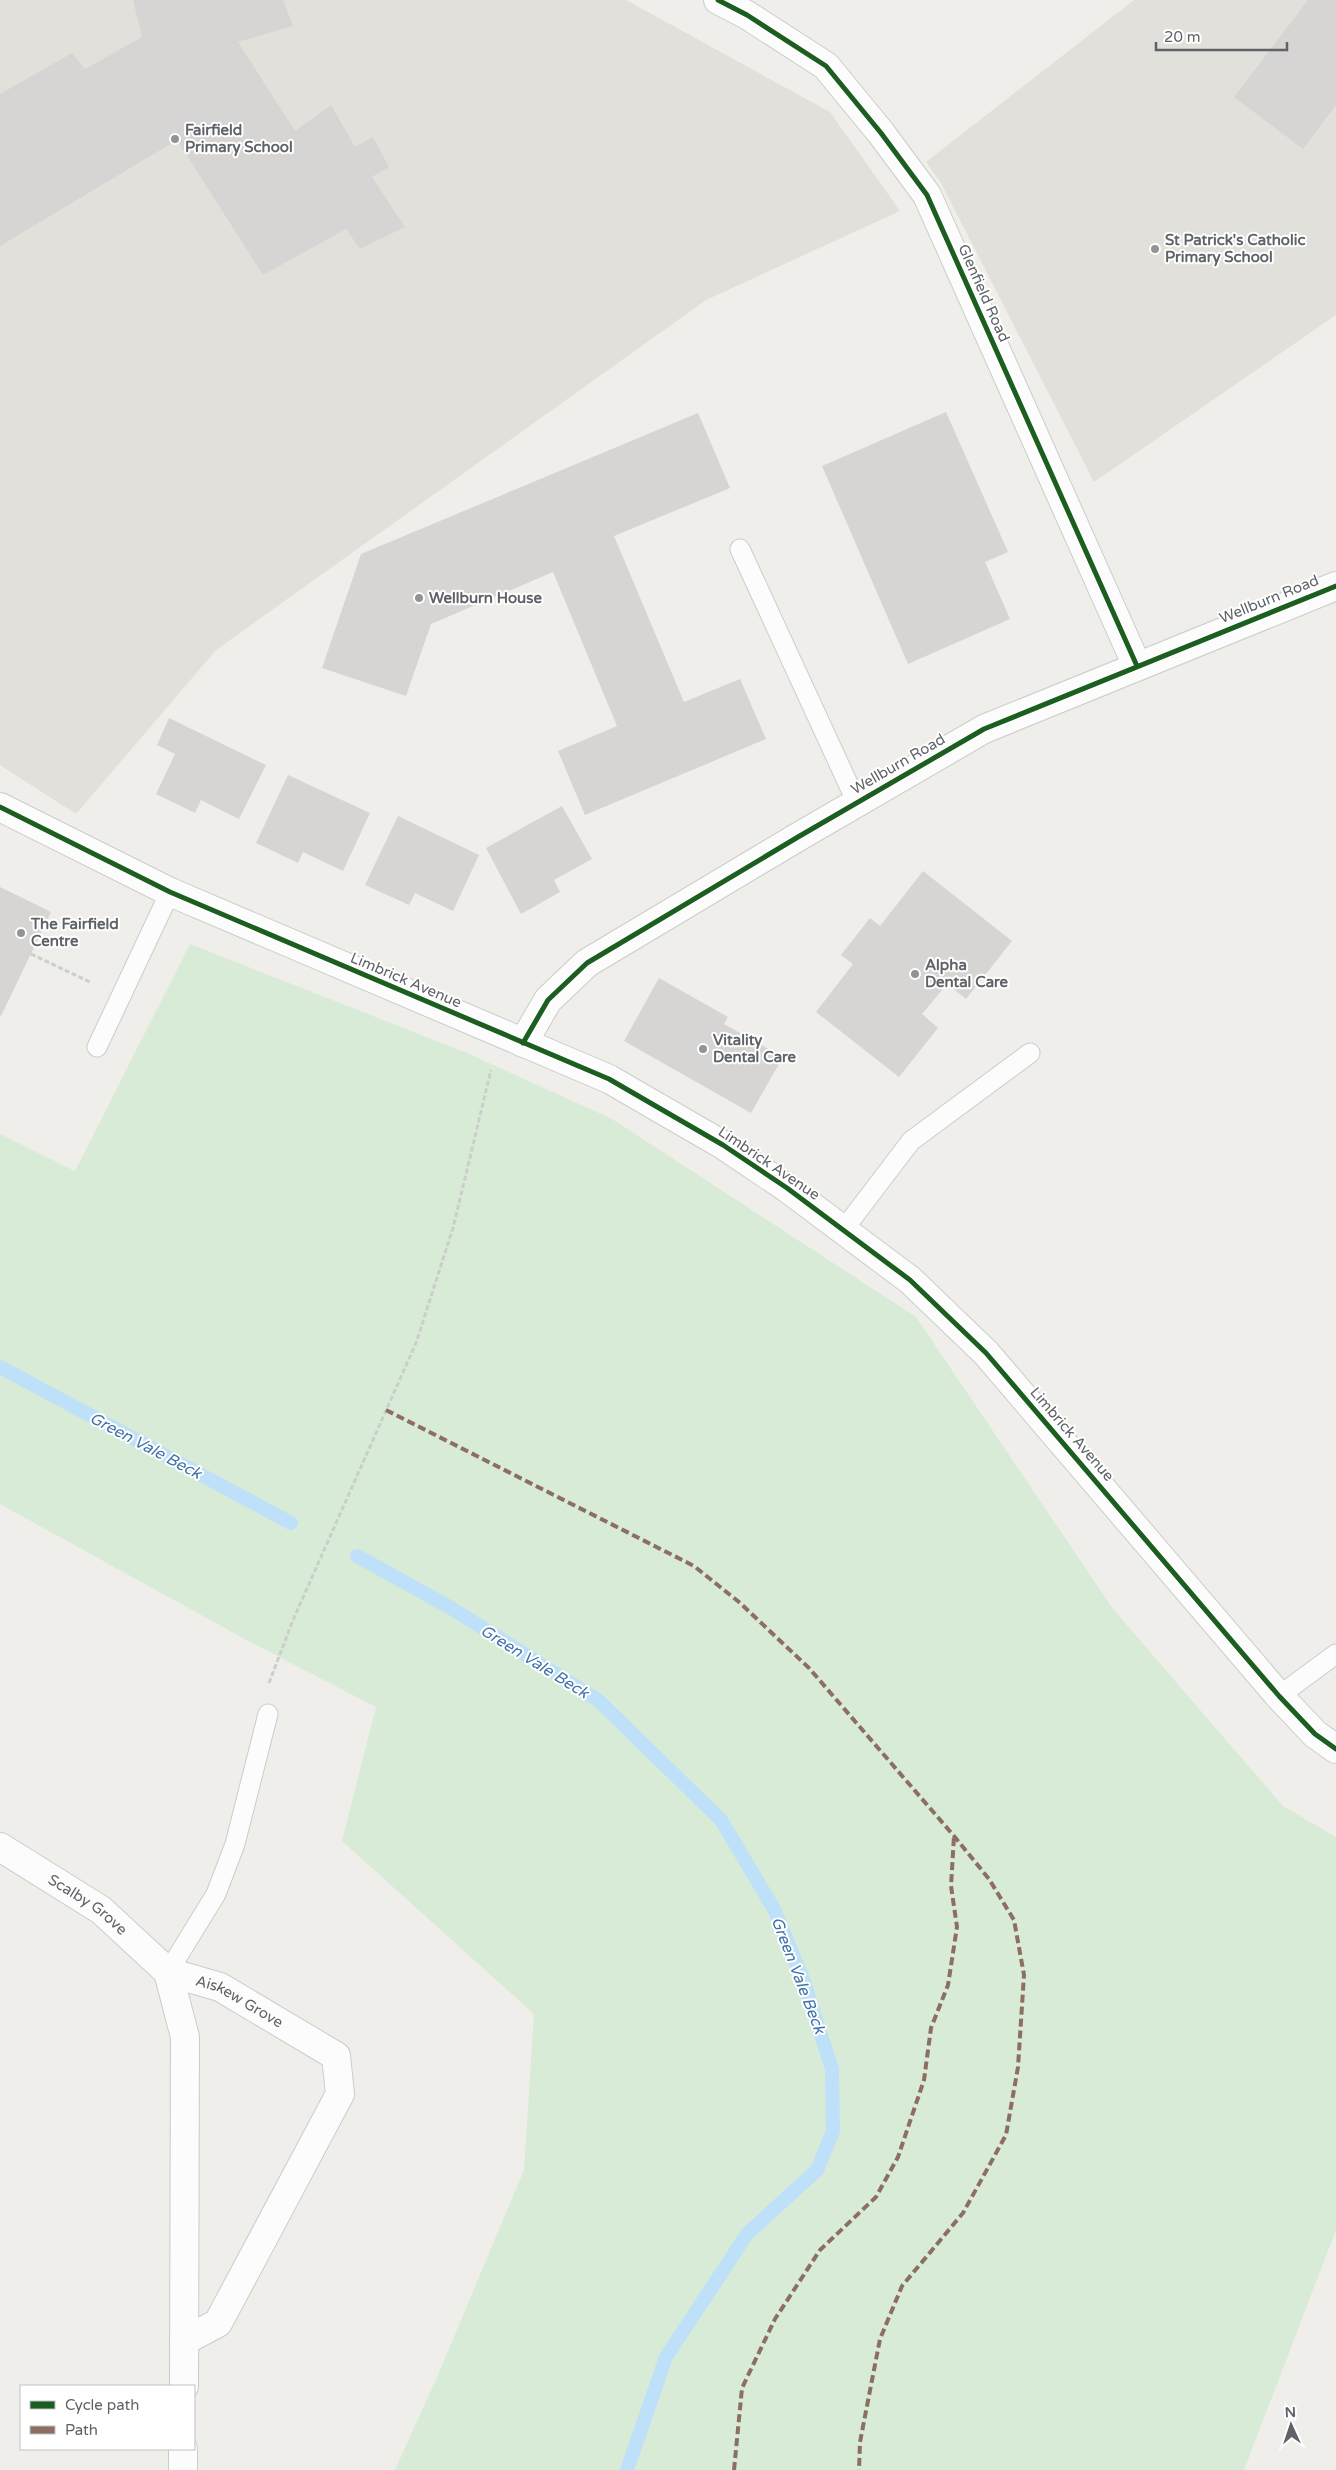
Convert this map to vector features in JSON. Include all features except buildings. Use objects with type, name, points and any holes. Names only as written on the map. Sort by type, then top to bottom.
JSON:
[{"type":"street","name":"Glenfield Road","points":[[718,0],[747,15],[826,66],[881,133],[927,195],[1137,666]]},
{"type":"street","name":"Wellburn Road","points":[[511,1038],[587,963],[984,729],[1336,586]]},
{"type":"street","name":"Limbrick Avenue","points":[[0,807],[170,892],[609,1079],[723,1145],[844,1229],[910,1280],[986,1353],[1279,1696],[1315,1734],[1336,1749]]},
{"type":"street","name":"Scalby Grove","points":[[0,1847],[101,1910],[168,1972]]},
{"type":"street","name":"Aiskew Grove","points":[[168,1972],[220,1987],[336,2056],[340,2094],[218,2323],[184,2341]]},
{"type":"street","name":"Aiskew Grove","points":[[168,1972],[186,2037],[184,2385]]},
{"type":"street","points":[[183,2450],[183,2470]]},
{"type":"lane","points":[[740,549],[857,803]]},
{"type":"lane","points":[[97,1047],[170,892]]},
{"type":"lane","points":[[844,1229],[911,1141],[1030,1053]]},
{"type":"lane","points":[[1279,1696],[1336,1654]]},
{"type":"lane","points":[[168,1972],[216,1894],[235,1844],[268,1714]]},
{"type":"path","points":[[31,954],[121,996]]},
{"type":"path","points":[[268,1714],[264,1698],[292,1620],[416,1343],[511,1038]]},
{"type":"shaded area","name":"Fairfield Primary School","points":[[0,0],[626,0],[830,112],[900,211],[706,300],[216,650],[76,814],[0,765]]},
{"type":"shaded area","name":"St Patrick's Catholic Primary School","points":[[1134,0],[1336,0],[1336,315],[1094,482],[941,183],[926,162]]},
{"type":"green space","points":[[190,944],[467,1053],[612,1119],[916,1317],[1113,1609],[1283,1806],[1336,1837],[1336,2230],[1244,2470],[395,2470],[438,2375],[524,2170],[534,2014],[342,1841],[376,1707],[250,1642],[0,1504],[0,1134],[75,1171]]},
{"type":"waterway","name":"Green Vale Beck","points":[[0,1367],[291,1523]]},
{"type":"waterway","name":"Green Vale Beck","points":[[357,1556],[451,1608],[599,1701],[721,1820],[774,1909],[803,1979],[832,2069],[833,2131],[817,2170],[747,2234],[666,2357],[627,2470]]},
{"type":"marked path","points":[[386,1410],[694,1566],[739,1602],[809,1668],[989,1879],[1014,1920],[1024,1975],[1018,2067],[1006,2135],[963,2213],[902,2286],[880,2339],[860,2442],[859,2470]]},
{"type":"marked path","points":[[734,2470],[742,2388],[775,2319],[820,2250],[876,2197],[898,2157],[924,2080],[931,2028],[948,1985],[957,1927],[951,1886],[954,1836]]},
{"type":"cycle path","points":[[718,0],[747,15],[826,66],[881,133],[927,195],[1137,666]]},
{"type":"cycle path","points":[[523,1043],[548,1000],[587,963],[984,729],[1336,586]]},
{"type":"cycle path","points":[[0,807],[170,892],[609,1079],[723,1145],[787,1188],[910,1280],[986,1353],[1279,1696],[1315,1734],[1336,1749]]},
{"type":"place","name":"Fairfield Primary School","points":[[175,139]]},
{"type":"place","name":"St Patrick's Catholic Primary School","points":[[1155,249]]},
{"type":"place","name":"Wellburn House","points":[[419,598]]},
{"type":"place","name":"The Fairfield Centre","points":[[21,933]]},
{"type":"place","name":"Alpha Dental Care","points":[[915,974]]},
{"type":"place","name":"Vitality Dental Care","points":[[703,1049]]}]
